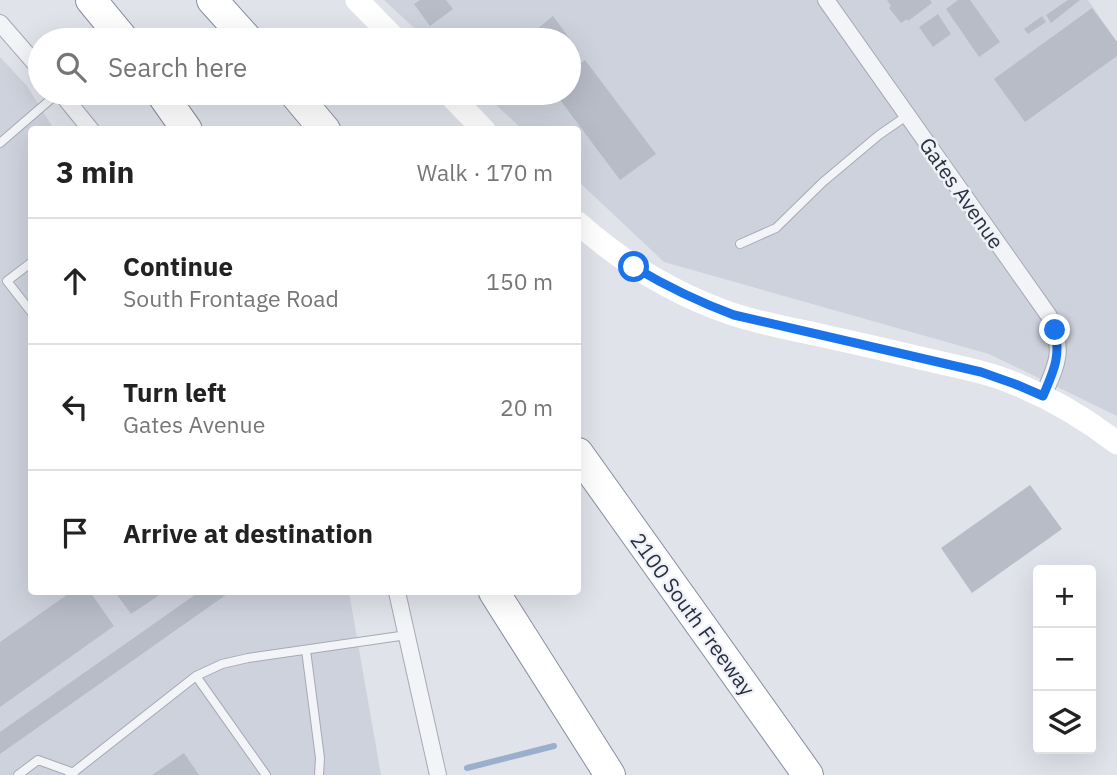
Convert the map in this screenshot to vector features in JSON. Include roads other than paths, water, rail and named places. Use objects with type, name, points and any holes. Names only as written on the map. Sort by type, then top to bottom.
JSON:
[{"type":"highway","points":[[91,0],[114,28]]},
{"type":"highway","points":[[212,0],[237,28]]},
{"type":"highway","points":[[169,105],[184,126]]},
{"type":"highway","points":[[304,105],[322,126]]},
{"type":"highway","name":"2100 South Freeway","points":[[581,457],[808,775]]},
{"type":"highway","points":[[496,595],[610,775]]},
{"type":"highway","points":[[566,706],[596,775]]},
{"type":"highway","points":[[566,706],[629,775]]},
{"type":"highway","points":[[782,739],[800,775]]},
{"type":"highway","points":[[782,739],[817,775]]},
{"type":"street","name":"Gates Avenue","points":[[826,0],[1049,316],[1055,330],[1058,356],[1043,396]]},
{"type":"street","points":[[358,1],[384,28]]},
{"type":"street","points":[[0,23],[28,55]]},
{"type":"street","points":[[70,105],[88,126]]},
{"type":"street","points":[[460,105],[480,126]]},
{"type":"street","points":[[581,226],[634,267],[699,302],[773,325],[981,372],[1043,396],[1078,415],[1117,443]]},
{"type":"street","points":[[398,595],[438,775]]},
{"type":"lane","points":[[0,142],[45,105]]},
{"type":"lane","points":[[740,243],[776,228],[822,182],[908,115]]},
{"type":"lane","points":[[28,265],[8,281],[28,308]]},
{"type":"lane","points":[[18,775],[38,760],[72,774],[197,676],[222,664],[407,635]]},
{"type":"lane","points":[[306,650],[320,758],[319,775]]},
{"type":"lane","points":[[197,676],[266,775]]},
{"type":"waterway","points":[[467,768],[554,746]]}]
